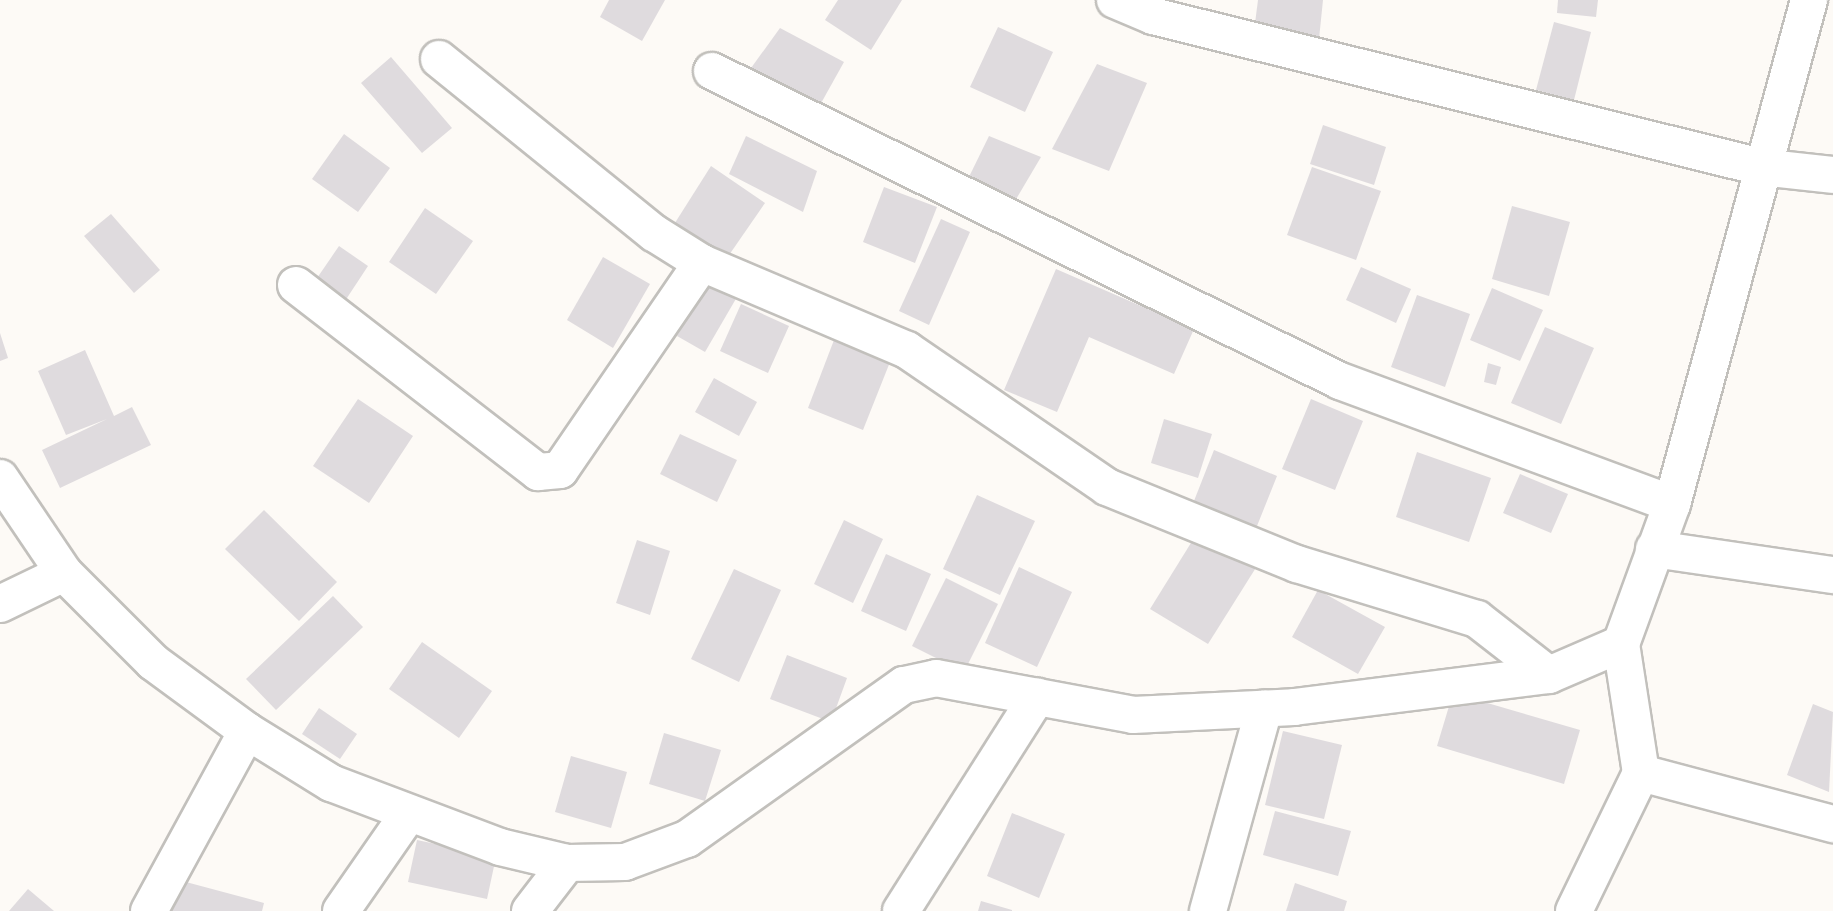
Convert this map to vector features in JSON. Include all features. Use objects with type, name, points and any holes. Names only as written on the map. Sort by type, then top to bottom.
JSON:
[{"type":"street","points":[[1115,0],[1157,8],[1761,167],[1833,175]]},
{"type":"street","points":[[1574,911],[1641,773],[1621,644],[1672,504],[1761,167],[1809,0]]},
{"type":"street","points":[[439,59],[654,233],[702,263],[907,350],[1107,487],[1297,564],[1477,619],[1549,675]]},
{"type":"street","points":[[712,71],[1340,381],[1672,504]]},
{"type":"street","points":[[296,285],[538,472],[560,470],[702,263]]},
{"type":"street","points":[[0,478],[64,573],[153,662],[247,731],[331,783],[409,813],[567,863],[625,862],[687,839],[904,685],[936,678],[1133,715],[1264,709],[1549,675],[1621,644]]},
{"type":"street","points":[[1654,549],[1833,575]]},
{"type":"street","points":[[0,604],[64,573]]},
{"type":"street","points":[[901,911],[1037,697]]},
{"type":"street","points":[[1208,911],[1264,709]]},
{"type":"street","points":[[149,911],[247,731]]},
{"type":"street","points":[[1641,773],[1833,824]]},
{"type":"street","points":[[341,911],[409,813]]},
{"type":"street","points":[[530,911],[567,863]]},
{"type":"building","points":[[609,0],[665,0],[642,41],[600,17]]},
{"type":"building","points":[[838,0],[902,0],[871,50],[825,20]]},
{"type":"building","points":[[1258,0],[1323,0],[1319,39],[1254,31]]},
{"type":"building","points":[[1558,0],[1598,0],[1596,17],[1557,13]]},
{"type":"building","points":[[1554,22],[1591,32],[1574,100],[1536,90]]},
{"type":"building","points":[[998,27],[1053,52],[1025,112],[970,87]]},
{"type":"building","points":[[780,28],[844,62],[815,114],[746,75]]},
{"type":"building","points":[[391,57],[452,128],[422,153],[361,83]]},
{"type":"building","points":[[1097,64],[1147,83],[1109,171],[1052,149]]},
{"type":"building","points":[[1323,125],[1386,147],[1374,185],[1310,164]]},
{"type":"building","points":[[344,134],[390,168],[358,212],[312,179]]},
{"type":"building","points":[[746,136],[817,171],[803,212],[729,174]]},
{"type":"building","points":[[989,136],[1041,157],[1012,206],[966,183]]},
{"type":"building","points":[[711,166],[765,203],[727,258],[673,226]]},
{"type":"building","points":[[1312,167],[1381,191],[1356,260],[1287,235]]},
{"type":"building","points":[[884,187],[937,207],[915,263],[863,242]]},
{"type":"building","points":[[1512,206],[1570,222],[1549,296],[1492,279]]},
{"type":"building","points":[[425,208],[473,241],[436,294],[389,262]]},
{"type":"building","points":[[111,214],[160,270],[134,293],[84,236]]},
{"type":"building","points":[[941,219],[970,232],[929,325],[899,311]]},
{"type":"building","points":[[339,246],[368,266],[343,304],[313,284]]},
{"type":"building","points":[[603,257],[650,284],[613,348],[567,320]]},
{"type":"building","points":[[1361,267],[1411,289],[1396,323],[1346,300]]},
{"type":"building","points":[[1056,269],[1194,329],[1174,374],[1089,337],[1057,412],[1004,390]]},
{"type":"building","points":[[709,281],[737,297],[705,352],[677,336]]},
{"type":"building","points":[[1492,288],[1543,310],[1520,361],[1470,340]]},
{"type":"building","points":[[1417,295],[1470,314],[1445,387],[1391,367]]},
{"type":"building","points":[[741,304],[789,326],[768,373],[720,351]]},
{"type":"building","points":[[1545,327],[1594,348],[1561,424],[1511,403]]},
{"type":"building","points":[[0,333],[8,358],[0,361]]},
{"type":"building","points":[[834,340],[890,362],[863,430],[808,408]]},
{"type":"building","points":[[85,350],[114,416],[132,407],[151,445],[60,488],[42,450],[107,419],[66,435],[38,371]]},
{"type":"building","points":[[1488,363],[1501,367],[1496,385],[1484,382]]},
{"type":"building","points":[[714,378],[757,402],[739,436],[695,412]]},
{"type":"building","points":[[358,399],[413,436],[369,503],[313,466]]},
{"type":"building","points":[[1311,399],[1363,421],[1335,490],[1282,469]]},
{"type":"building","points":[[1164,419],[1212,434],[1198,478],[1151,463]]},
{"type":"building","points":[[680,434],[737,460],[717,502],[660,474]]},
{"type":"building","points":[[1214,450],[1277,476],[1255,531],[1192,506]]},
{"type":"building","points":[[1417,452],[1491,478],[1469,542],[1396,517]]},
{"type":"building","points":[[1520,474],[1568,494],[1551,533],[1503,513]]},
{"type":"building","points":[[977,495],[1035,521],[1000,595],[943,569]]},
{"type":"building","points":[[264,510],[337,582],[299,621],[225,549]]},
{"type":"building","points":[[844,520],[883,539],[853,603],[814,584]]},
{"type":"building","points":[[1199,530],[1257,566],[1208,644],[1150,609]]},
{"type":"building","points":[[637,540],[670,551],[650,615],[616,603]]},
{"type":"building","points":[[886,554],[931,574],[906,631],[861,611]]},
{"type":"building","points":[[1019,567],[1072,592],[1037,667],[985,643]]},
{"type":"building","points":[[734,569],[781,590],[739,682],[691,659]]},
{"type":"building","points":[[946,578],[998,604],[964,672],[912,646]]},
{"type":"building","points":[[1318,590],[1385,627],[1358,674],[1292,637]]},
{"type":"building","points":[[333,596],[363,627],[276,710],[246,679]]},
{"type":"building","points":[[422,642],[492,691],[459,738],[389,689]]},
{"type":"building","points":[[787,655],[847,678],[831,722],[770,699]]},
{"type":"building","points":[[1453,693],[1580,730],[1564,784],[1437,746]]},
{"type":"building","points":[[1813,704],[1833,712],[1829,792],[1787,775]]},
{"type":"building","points":[[319,708],[357,734],[340,759],[302,734]]},
{"type":"building","points":[[1283,731],[1342,745],[1324,819],[1265,805]]},
{"type":"building","points":[[664,733],[721,750],[705,801],[649,784]]},
{"type":"building","points":[[571,756],[627,772],[611,828],[555,812]]},
{"type":"building","points":[[1275,811],[1351,831],[1338,876],[1263,855]]},
{"type":"building","points":[[1012,813],[1065,834],[1039,898],[987,876]]},
{"type":"building","points":[[417,840],[496,857],[487,899],[408,882]]},
{"type":"building","points":[[171,878],[264,903],[262,911],[162,911]]},
{"type":"building","points":[[1295,883],[1347,901],[1344,911],[1286,911]]},
{"type":"building","points":[[28,889],[54,911],[9,911]]},
{"type":"building","points":[[981,901],[1012,910],[1012,911],[978,911]]}]
